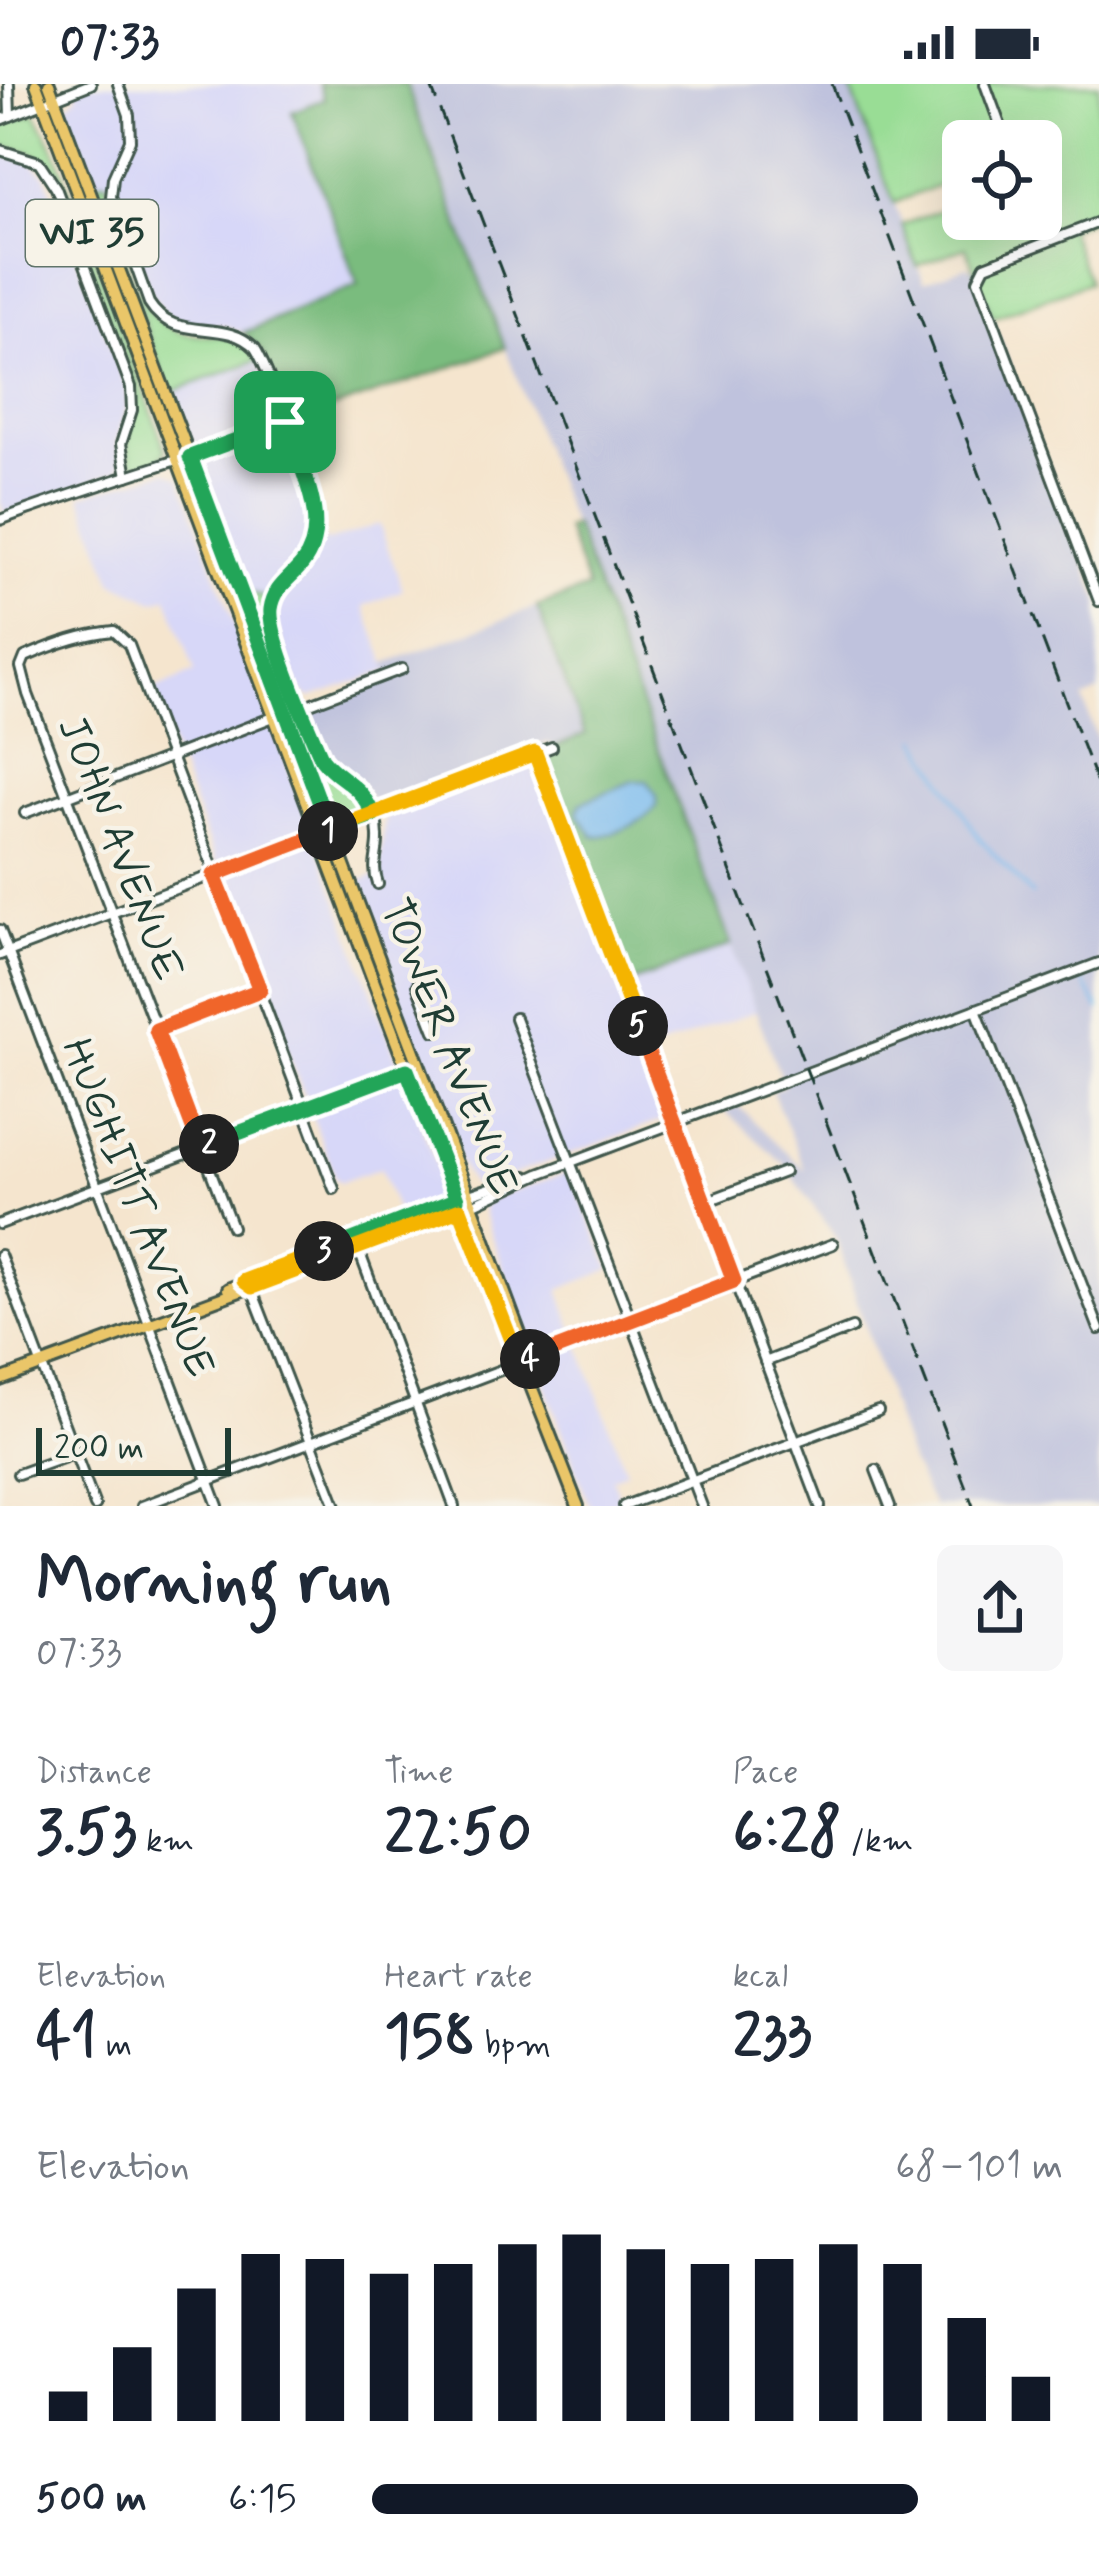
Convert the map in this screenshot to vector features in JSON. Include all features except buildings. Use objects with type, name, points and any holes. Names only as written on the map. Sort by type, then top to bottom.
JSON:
[{"type":"main road","name":"TOWER AVENUE","points":[[36,84],[49,101],[464,1202],[523,1342],[524,1361],[578,1506]]},
{"type":"main road","name":"TOWER AVENUE","points":[[49,84],[49,101]]},
{"type":"main road","points":[[0,1380],[398,1223],[464,1202]]},
{"type":"main road","points":[[248,1284],[360,1247],[464,1202]]},
{"type":"street","points":[[9,84],[5,118],[91,84]]},
{"type":"street","points":[[118,84],[130,131],[113,178],[111,200],[148,303],[157,315],[180,328],[224,331],[248,341],[266,369],[285,422],[316,530],[309,554],[277,590],[271,620],[322,759],[359,788],[373,815],[378,832],[373,865],[378,884]]},
{"type":"street","points":[[985,84],[998,120]]},
{"type":"street","points":[[0,150],[39,162],[56,188],[132,392],[132,410],[121,444],[127,476]]},
{"type":"street","points":[[1099,222],[985,266],[978,280],[1099,601]]},
{"type":"street","points":[[0,520],[285,422]]},
{"type":"street","name":"JOHN AVENUE","points":[[171,756],[129,645],[114,632],[89,634],[26,657],[21,668],[28,694],[232,1227]]},
{"type":"street","points":[[302,707],[402,669]]},
{"type":"street","points":[[25,813],[280,714]]},
{"type":"street","points":[[4,953],[552,747]]},
{"type":"street","points":[[535,753],[820,1506]]},
{"type":"street","points":[[171,756],[334,1189]]},
{"type":"street","name":"HUGHITT AVENUE","points":[[0,930],[4,953],[218,1506]]},
{"type":"street","points":[[464,1202],[1099,963]]},
{"type":"street","points":[[417,985],[435,1031]]},
{"type":"street","points":[[156,1030],[260,990]]},
{"type":"street","points":[[976,1009],[1099,1329]]},
{"type":"street","points":[[515,1018],[702,1506]]},
{"type":"street","points":[[0,1223],[413,1068]]},
{"type":"street","points":[[705,1202],[784,1172]]},
{"type":"street","points":[[398,1223],[360,1247],[454,1506]]},
{"type":"street","points":[[142,1506],[833,1244]]},
{"type":"street","points":[[0,1256],[95,1506]]},
{"type":"street","points":[[248,1284],[336,1506]]},
{"type":"street","points":[[765,1362],[852,1328]]},
{"type":"street","points":[[623,1506],[878,1411]]},
{"type":"street","points":[[18,1474],[74,1454]]},
{"type":"street","points":[[876,1470],[890,1506]]},
{"type":"shaded area","points":[[56,84],[319,84],[324,99],[292,113],[359,285],[243,333],[226,326],[184,325],[168,317],[150,292],[117,204],[116,184],[90,185],[63,109],[78,95],[75,85]]},
{"type":"shaded area","points":[[406,84],[849,84],[924,282],[967,266],[980,273],[978,281],[1099,601],[1099,692],[1083,699],[1099,744],[1099,1506],[933,1506],[908,1456],[836,1238],[784,1164],[725,1111],[738,1106],[805,1170],[772,1091],[784,1086]]},
{"type":"shaded area","points":[[0,155],[29,160],[45,175],[126,386],[128,403],[117,442],[118,471],[5,514],[0,501]]},
{"type":"shaded area","points":[[258,360],[309,511],[311,539],[331,541],[379,524],[403,590],[364,606],[389,671],[309,698],[299,689],[276,625],[277,603],[243,590],[199,462],[169,394]]},
{"type":"shaded area","points":[[167,471],[180,478],[445,1188],[445,1198],[439,1203],[400,1220],[381,1168],[341,1182],[336,1179],[151,691],[195,672],[168,597],[155,601],[113,582],[81,496]]},
{"type":"shaded area","points":[[537,607],[585,735],[553,748],[549,742],[379,804],[328,760],[312,722],[313,708],[391,677],[386,663]]},
{"type":"shaded area","points":[[530,763],[552,808],[619,987],[731,945],[756,1011],[644,1053],[666,1114],[663,1120],[479,1187],[471,1184],[455,1152],[354,883],[379,874],[385,816]]},
{"type":"shaded area","points":[[569,1172],[611,1269],[559,1290],[626,1471],[612,1478],[620,1499],[605,1506],[590,1506],[587,1499],[483,1213],[483,1206],[492,1199]]},
{"type":"green space","points":[[319,84],[406,84],[505,348],[295,422],[263,352],[243,333],[358,285],[292,112],[324,99]]},
{"type":"green space","points":[[849,84],[1099,84],[1099,216],[1069,229],[1089,282],[993,318],[966,247],[917,266],[902,225],[942,209],[942,240],[1062,240],[1062,120],[942,120],[942,184],[894,203]]},
{"type":"green space","points":[[35,113],[54,148],[166,451],[157,462],[134,467],[130,457],[136,390],[54,173],[31,152],[0,146],[0,124]]},
{"type":"green space","points":[[107,182],[120,245],[151,314],[186,334],[229,337],[258,360],[169,393],[90,185]]},
{"type":"green space","points":[[574,525],[731,945],[628,984],[545,763],[553,748],[585,735],[537,607],[588,588],[566,529]]},
{"type":"green space","points":[[243,590],[269,600],[268,632],[315,755],[327,772],[362,799],[358,812],[343,817],[332,813]]},
{"type":"water","points":[[633,781],[647,781],[657,805],[628,827],[594,837],[578,814],[580,803]]},
{"type":"waterway","points":[[918,739],[979,838],[1032,895]]},
{"type":"waterway","points":[[1083,982],[1099,1009]]},
{"type":"railway","points":[[430,84],[973,1506]]},
{"type":"railway","points":[[832,84],[1099,789]]},
{"type":"route","points":[[285,422],[190,457],[330,830],[373,815],[535,753],[734,1281],[524,1361],[514,1348],[460,1209],[252,1287],[244,1281],[457,1199],[407,1070],[200,1147],[156,1030],[260,990],[214,875],[373,815],[359,788],[322,759],[272,629],[277,590],[309,554],[316,530],[285,422]]}]
